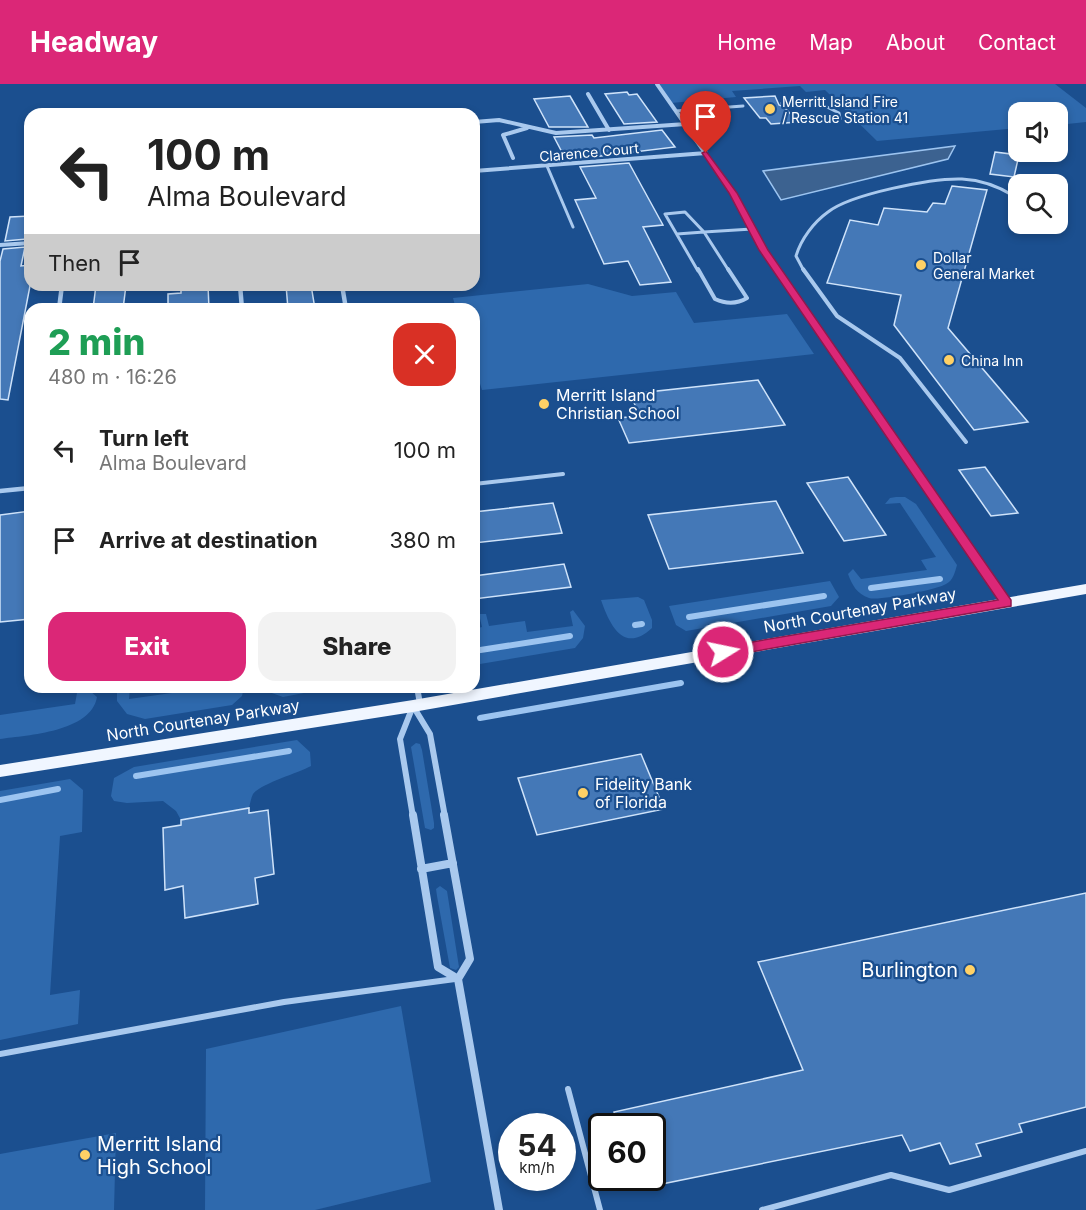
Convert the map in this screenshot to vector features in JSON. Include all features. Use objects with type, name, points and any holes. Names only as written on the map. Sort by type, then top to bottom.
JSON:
[{"type":"main road","name":"North Courtenay Parkway","points":[[0,771],[417,705],[1086,589]]},
{"type":"street","points":[[657,84],[733,193],[764,250],[1006,603]]},
{"type":"street","points":[[588,94],[609,130]]},
{"type":"street","points":[[480,122],[499,120],[556,133],[686,124]]},
{"type":"street","points":[[513,158],[503,135],[527,128]]},
{"type":"street","name":"Clarence Court","points":[[480,171],[706,153]]},
{"type":"street","points":[[0,245],[24,243]]},
{"type":"street","points":[[0,491],[24,489]]},
{"type":"street","points":[[417,693],[417,705],[430,734],[470,959],[458,979],[499,1210]]},
{"type":"street","points":[[417,705],[400,739],[438,967],[458,979]]},
{"type":"street","points":[[421,869],[453,863]]},
{"type":"lane","points":[[782,103],[811,101],[826,103],[839,113],[840,119],[837,122],[826,123]]},
{"type":"lane","points":[[676,111],[743,106]]},
{"type":"lane","points":[[547,166],[573,227]]},
{"type":"lane","points":[[966,442],[900,358],[837,316],[807,277],[796,256],[800,242],[827,212],[850,199],[932,182],[962,179],[986,182],[1008,193]]},
{"type":"lane","points":[[666,212],[685,212],[704,232],[746,295],[746,300],[717,301],[677,234],[666,212]]},
{"type":"lane","points":[[677,234],[752,229]]},
{"type":"lane","points":[[480,483],[563,474]]},
{"type":"lane","points":[[0,1054],[226,1012],[358,991],[458,979]]},
{"type":"lane","points":[[568,1089],[600,1210]]},
{"type":"lane","points":[[762,1210],[891,1175],[950,1190],[1086,1151]]},
{"type":"shaded area","points":[[657,84],[1055,84],[1086,108],[1086,122],[1068,124],[1068,102],[1008,102],[1008,129],[877,141],[825,90],[806,92],[800,86],[732,91],[736,97],[671,103]]},
{"type":"shaded area","points":[[955,146],[948,159],[781,200],[763,171]]},
{"type":"shaded area","points":[[588,284],[632,296],[676,292],[694,323],[787,314],[814,354],[482,390],[480,384],[480,303],[454,303],[453,298]]},
{"type":"shaded area","points":[[905,497],[916,504],[957,565],[953,576],[946,584],[920,592],[869,598],[858,592],[851,582],[848,574],[853,569],[861,579],[927,570],[921,560],[936,557],[900,503],[885,504],[890,498]]},
{"type":"shaded area","points":[[830,581],[839,597],[831,606],[686,631],[676,625],[669,606]]},
{"type":"shaded area","points":[[638,597],[644,600],[652,620],[652,628],[642,635],[633,638],[626,637],[619,634],[614,627],[601,600]]},
{"type":"shaded area","points":[[573,610],[585,626],[583,638],[575,648],[480,664],[480,628],[482,627],[480,614],[486,614],[489,626],[525,621],[527,632],[573,626],[570,612]]},
{"type":"shaded area","points":[[77,693],[92,693],[97,697],[92,709],[71,725],[57,730],[0,739],[0,715],[75,704]]},
{"type":"shaded area","points":[[117,693],[130,693],[129,699],[172,693],[243,693],[232,705],[145,719],[127,714],[117,701]]},
{"type":"shaded area","points":[[272,693],[304,693],[283,697]]},
{"type":"shaded area","points":[[297,740],[310,752],[311,766],[257,790],[253,794],[249,808],[181,820],[176,811],[163,801],[127,803],[114,801],[111,796],[114,778],[134,767]]},
{"type":"shaded area","points":[[416,743],[420,744],[422,750],[434,823],[434,828],[431,830],[425,828],[411,747]]},
{"type":"shaded area","points":[[70,779],[83,790],[82,832],[60,836],[50,995],[80,990],[78,1024],[0,1040],[0,791]]},
{"type":"shaded area","points":[[440,886],[447,891],[459,967],[456,970],[450,968],[436,889]]},
{"type":"shaded area","points":[[401,1006],[431,1182],[315,1210],[205,1210],[206,1049]]},
{"type":"shaded area","points":[[116,1133],[114,1210],[0,1210],[0,1154]]},
{"type":"building","points":[[627,92],[629,95],[637,94],[657,122],[624,124],[605,94]]},
{"type":"building","points":[[570,96],[588,127],[549,127],[534,99]]},
{"type":"building","points":[[775,96],[779,105],[784,107],[798,122],[771,124],[766,118],[760,118],[744,98]]},
{"type":"building","points":[[662,130],[675,147],[577,159],[575,155],[564,156],[554,137],[592,135],[594,138]]},
{"type":"building","points":[[995,152],[1008,154],[1008,162],[1017,162],[1015,174],[1008,174],[1008,176],[990,174]]},
{"type":"building","points":[[629,163],[663,225],[643,227],[671,282],[640,285],[628,261],[604,264],[575,200],[596,198],[580,167]]},
{"type":"building","points":[[952,186],[987,190],[948,328],[1028,422],[974,430],[894,325],[901,295],[827,283],[850,220],[878,225],[884,208],[927,212],[933,203],[945,204]]},
{"type":"building","points":[[24,216],[24,239],[5,241],[10,217]]},
{"type":"building","points":[[24,247],[21,266],[24,266],[24,291],[29,291],[27,303],[24,303],[24,317],[8,400],[0,399],[0,261],[3,249]]},
{"type":"building","points":[[95,291],[125,291],[124,303],[94,303]]},
{"type":"building","points":[[181,291],[208,291],[209,303],[168,303],[168,294],[181,293]]},
{"type":"building","points":[[286,291],[312,291],[314,303],[288,303]]},
{"type":"building","points":[[758,380],[785,425],[629,443],[618,418],[640,416],[630,394]]},
{"type":"building","points":[[985,467],[1018,513],[991,516],[959,470]]},
{"type":"building","points":[[848,477],[886,535],[844,541],[807,483]]},
{"type":"building","points":[[776,501],[803,553],[669,569],[648,515]]},
{"type":"building","points":[[553,503],[562,533],[480,542],[480,511]]},
{"type":"building","points":[[24,512],[24,620],[0,622],[0,515]]},
{"type":"building","points":[[564,564],[571,587],[480,598],[480,575]]},
{"type":"building","points":[[641,754],[664,809],[537,835],[518,778]]},
{"type":"building","points":[[249,808],[249,813],[268,810],[274,874],[255,878],[258,904],[185,918],[183,886],[165,890],[163,828],[181,825],[181,820]]},
{"type":"building","points":[[1086,893],[1086,1107],[1019,1124],[1022,1132],[976,1144],[981,1156],[950,1164],[940,1143],[910,1151],[902,1135],[666,1183],[666,1113],[614,1112],[803,1070],[758,962]]},
{"type":"waterway","points":[[871,588],[940,579]]},
{"type":"waterway","points":[[689,617],[824,596]]},
{"type":"waterway","points":[[635,625],[642,624]]},
{"type":"waterway","points":[[480,650],[570,636]]},
{"type":"waterway","points":[[480,718],[681,683]]},
{"type":"waterway","points":[[136,776],[289,751]]},
{"type":"waterway","points":[[0,800],[58,789]]},
{"type":"place","name":"Merritt Island Fire / Rescue Station 41","points":[[770,109]]},
{"type":"place","name":"Dollar General Market","points":[[921,265]]},
{"type":"place","name":"China Inn","points":[[949,360]]},
{"type":"place","name":"Merritt Island Christian School","points":[[544,404]]},
{"type":"place","name":"Fidelity Bank of Florida","points":[[583,793]]},
{"type":"place","name":"Burlington","points":[[970,970]]},
{"type":"place","name":"Merritt Island High School","points":[[85,1155]]},
{"type":"route","points":[[706,153],[733,193],[764,250],[1006,603],[723,652]]}]
